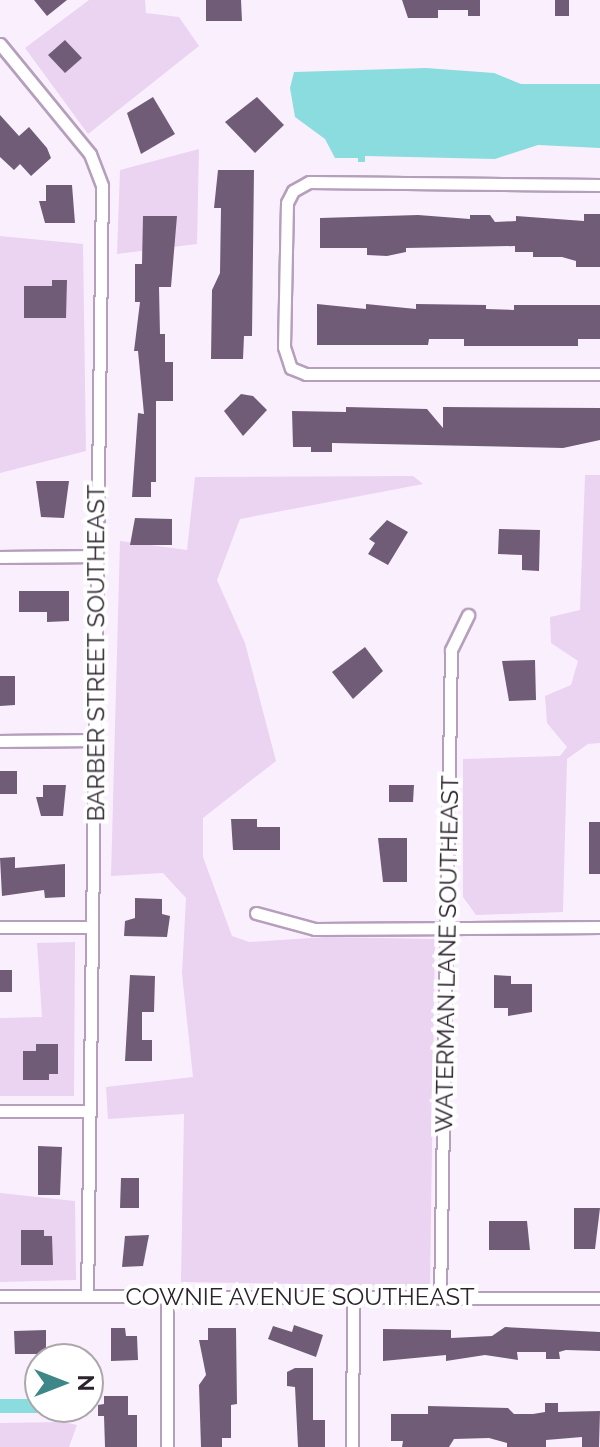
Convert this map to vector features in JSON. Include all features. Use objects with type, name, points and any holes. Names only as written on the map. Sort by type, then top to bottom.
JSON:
[{"type":"street","name":"BARBER STREET SOUTHEAST","points":[[0,44],[90,154],[102,186],[87,1296]]},
{"type":"street","points":[[600,185],[309,182],[293,191],[287,203],[284,347],[291,368],[306,374],[600,374]]},
{"type":"street","points":[[0,557],[96,556]]},
{"type":"street","name":"WATERMAN LANE SOUTHEAST","points":[[440,1298],[449,929],[451,650],[468,615]]},
{"type":"street","points":[[0,741],[93,740]]},
{"type":"street","points":[[256,913],[315,929],[600,927]]},
{"type":"street","points":[[0,927],[91,927]]},
{"type":"street","points":[[0,1111],[88,1111]]},
{"type":"street","name":"COWNIE AVENUE SOUTHEAST","points":[[0,1296],[600,1298]]},
{"type":"street","points":[[352,1447],[353,1297]]},
{"type":"street","points":[[167,1298],[167,1447]]},
{"type":"shaded area","points":[[89,0],[145,0],[146,13],[179,17],[199,46],[88,134],[25,48]]},
{"type":"shaded area","points":[[199,149],[197,244],[117,254],[120,170]]},
{"type":"shaded area","points":[[0,236],[83,244],[86,451],[0,473]]},
{"type":"shaded area","points":[[585,475],[600,475],[600,743],[588,744],[567,759],[563,912],[476,915],[463,897],[463,759],[560,756],[567,747],[547,723],[545,696],[571,685],[578,661],[551,643],[550,617],[580,610]]},
{"type":"shaded area","points":[[413,476],[423,484],[240,519],[217,580],[245,643],[276,761],[203,818],[203,857],[232,936],[249,942],[326,937],[435,939],[430,1286],[181,1282],[184,1114],[108,1119],[106,1087],[193,1077],[182,974],[186,898],[163,873],[111,876],[120,541],[187,550],[195,477]]},
{"type":"shaded area","points":[[75,942],[74,1096],[0,1096],[0,1018],[42,1017],[37,943]]},
{"type":"shaded area","points":[[0,1193],[75,1201],[76,1280],[0,1282]]},
{"type":"shaded area","points":[[0,1423],[77,1425],[69,1447],[0,1447]]},
{"type":"water","points":[[426,68],[494,73],[521,84],[600,84],[600,148],[538,145],[495,159],[365,156],[365,162],[358,162],[358,158],[335,158],[325,139],[295,117],[290,88],[294,72]]},
{"type":"building","points":[[34,0],[67,0],[47,16]]},
{"type":"building","points":[[206,0],[241,0],[242,21],[206,21]]},
{"type":"building","points":[[402,0],[480,0],[480,16],[468,16],[468,10],[438,10],[438,18],[408,18]]},
{"type":"building","points":[[555,0],[569,0],[569,16],[555,16]]},
{"type":"building","points":[[65,40],[82,58],[65,73],[48,55]]},
{"type":"building","points":[[153,97],[175,134],[141,154],[127,113]]},
{"type":"building","points":[[257,97],[284,125],[255,153],[225,122]]},
{"type":"building","points":[[0,115],[19,136],[29,127],[47,148],[51,158],[31,176],[20,164],[14,170],[0,157]]},
{"type":"building","points":[[218,170],[254,170],[252,336],[244,336],[243,359],[211,359],[212,290],[220,273],[221,208],[214,208]]},
{"type":"building","points":[[46,185],[72,185],[75,223],[45,223],[39,201],[46,201]]},
{"type":"building","points":[[584,214],[600,214],[600,267],[576,267],[576,261],[562,257],[533,257],[533,252],[515,252],[515,246],[406,248],[406,252],[387,256],[367,255],[367,248],[320,248],[320,218],[418,215],[470,219],[470,215],[490,215],[495,222],[516,221],[516,216],[584,221]]},
{"type":"building","points":[[143,216],[177,216],[171,287],[159,287],[160,334],[165,334],[165,362],[173,362],[173,401],[156,401],[156,482],[151,482],[151,497],[132,497],[138,413],[144,414],[138,351],[134,351],[140,302],[135,302],[135,264],[142,264]]},
{"type":"building","points":[[52,280],[67,280],[66,318],[24,318],[24,286],[52,286]]},
{"type":"building","points":[[317,304],[366,309],[366,304],[416,309],[416,304],[486,305],[486,309],[514,310],[514,305],[600,305],[600,339],[578,339],[578,346],[464,346],[464,339],[429,339],[428,345],[317,345]]},
{"type":"building","points":[[241,394],[253,396],[267,410],[243,436],[224,411]]},
{"type":"building","points":[[346,407],[427,409],[443,428],[443,407],[600,408],[600,440],[563,448],[332,443],[332,452],[311,452],[311,447],[293,447],[292,411],[346,412]]},
{"type":"building","points":[[36,481],[69,481],[64,518],[41,517]]},
{"type":"building","points":[[135,518],[172,519],[172,545],[130,545]]},
{"type":"building","points":[[387,520],[408,532],[388,565],[368,554],[375,543],[369,539]]},
{"type":"building","points":[[499,529],[540,530],[539,571],[522,570],[522,555],[498,554]]},
{"type":"building","points":[[19,591],[69,591],[69,621],[47,622],[47,612],[19,612]]},
{"type":"building","points":[[365,647],[383,671],[353,699],[332,672]]},
{"type":"building","points":[[535,660],[536,700],[509,701],[502,661]]},
{"type":"building","points":[[0,676],[15,676],[15,705],[0,706]]},
{"type":"building","points":[[0,771],[17,771],[17,794],[0,794]]},
{"type":"building","points":[[43,785],[66,785],[63,816],[41,816],[36,797],[43,797]]},
{"type":"building","points":[[389,785],[414,785],[413,802],[389,802]]},
{"type":"building","points":[[231,819],[257,819],[257,827],[280,827],[280,850],[233,850]]},
{"type":"building","points":[[589,822],[600,822],[600,874],[589,874]]},
{"type":"building","points":[[378,838],[407,838],[407,882],[383,882]]},
{"type":"building","points":[[15,857],[15,868],[65,864],[65,897],[45,898],[44,890],[2,896],[0,858]]},
{"type":"building","points":[[135,898],[162,899],[162,914],[170,916],[167,937],[124,936],[125,921],[135,918]]},
{"type":"building","points":[[0,970],[12,970],[12,992],[0,992]]},
{"type":"building","points":[[130,975],[155,976],[154,1012],[142,1012],[142,1040],[152,1040],[152,1061],[125,1061]]},
{"type":"building","points":[[494,975],[511,976],[511,984],[532,984],[532,1012],[508,1016],[508,1008],[494,1008]]},
{"type":"building","points":[[36,1044],[58,1044],[58,1074],[49,1074],[49,1080],[23,1080],[23,1051],[36,1051]]},
{"type":"building","points":[[38,1146],[62,1147],[60,1195],[38,1195]]},
{"type":"building","points":[[121,1178],[139,1178],[139,1208],[120,1208]]},
{"type":"building","points":[[574,1208],[600,1208],[595,1249],[574,1249]]},
{"type":"building","points":[[489,1221],[527,1221],[530,1250],[489,1250]]},
{"type":"building","points":[[21,1230],[44,1230],[44,1236],[52,1236],[53,1265],[21,1265]]},
{"type":"building","points":[[149,1235],[143,1266],[122,1267],[125,1236]]},
{"type":"building","points":[[294,1325],[323,1335],[316,1357],[268,1339],[273,1326],[292,1332]]},
{"type":"building","points":[[505,1327],[600,1332],[600,1351],[566,1350],[559,1352],[560,1359],[546,1359],[546,1352],[517,1352],[518,1360],[485,1355],[446,1361],[446,1355],[383,1361],[383,1329],[451,1330],[451,1338],[492,1336]]},
{"type":"building","points":[[111,1328],[125,1328],[126,1336],[137,1336],[138,1360],[111,1361]]},
{"type":"building","points":[[208,1328],[236,1328],[237,1404],[231,1405],[231,1438],[222,1438],[222,1447],[201,1447],[199,1385],[206,1375],[199,1340],[208,1340]]},
{"type":"building","points":[[46,1330],[46,1343],[24,1343],[24,1354],[15,1354],[14,1331]]},
{"type":"building","points":[[295,1368],[313,1368],[313,1420],[325,1420],[325,1447],[298,1447],[295,1387],[287,1386],[287,1372]]},
{"type":"building","points":[[104,1396],[128,1396],[128,1415],[137,1415],[137,1447],[105,1447]]},
{"type":"building","points":[[545,1403],[558,1403],[558,1412],[600,1411],[599,1447],[582,1447],[582,1437],[546,1440],[546,1447],[507,1447],[507,1443],[489,1438],[454,1439],[449,1447],[402,1447],[403,1441],[391,1441],[391,1414],[428,1414],[428,1406],[508,1408],[514,1414],[533,1414],[545,1412]]},
{"type":"waterway","points":[[0,1406],[24,1406]]}]
